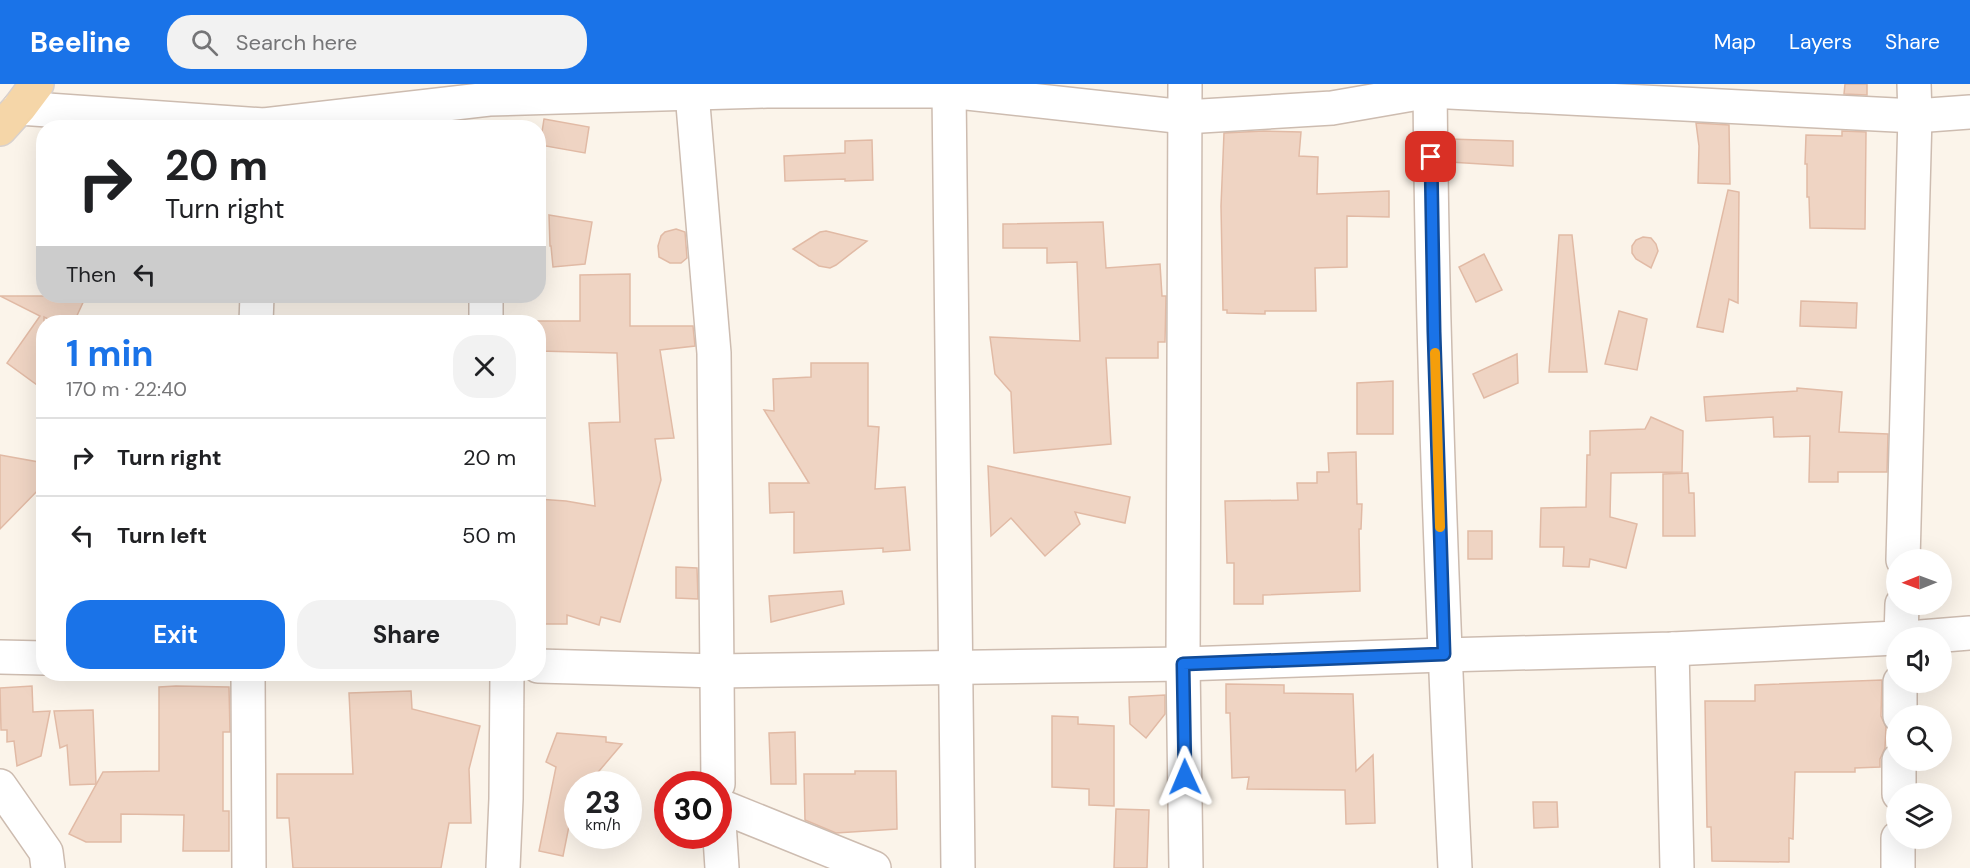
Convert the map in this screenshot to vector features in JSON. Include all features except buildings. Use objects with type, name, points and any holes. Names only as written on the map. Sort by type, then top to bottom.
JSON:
[{"type":"street","points":[[1185,84],[1183,664],[1186,868]]},
{"type":"street","points":[[1903,549],[1914,84]]},
{"type":"street","points":[[1430,88],[1434,332],[1444,654],[1455,868]]},
{"type":"street","points":[[325,120],[489,104],[767,91],[949,91],[1185,117],[1332,108],[1430,88],[1915,116],[1970,112]]},
{"type":"street","points":[[949,91],[958,868]]},
{"type":"street","points":[[692,93],[714,353],[718,771]]},
{"type":"street","points":[[19,107],[187,120]]},
{"type":"street","points":[[1952,634],[1970,633]]},
{"type":"street","points":[[546,666],[718,671],[1183,664],[1444,654],[1672,650],[1886,639]]},
{"type":"street","points":[[1672,650],[1677,868]]},
{"type":"street","points":[[0,657],[36,658]]},
{"type":"street","points":[[248,681],[249,868]]},
{"type":"street","points":[[503,868],[507,681]]},
{"type":"street","points":[[0,786],[46,852],[48,868]]},
{"type":"street","points":[[732,812],[874,868]]},
{"type":"street","points":[[721,849],[722,868]]},
{"type":"street","points":[[1898,849],[1898,868]]},
{"type":"slow traffic","points":[[1435,353],[1440,527]]},
{"type":"route","points":[[1185,777],[1183,664],[1444,654],[1431,157]]}]
